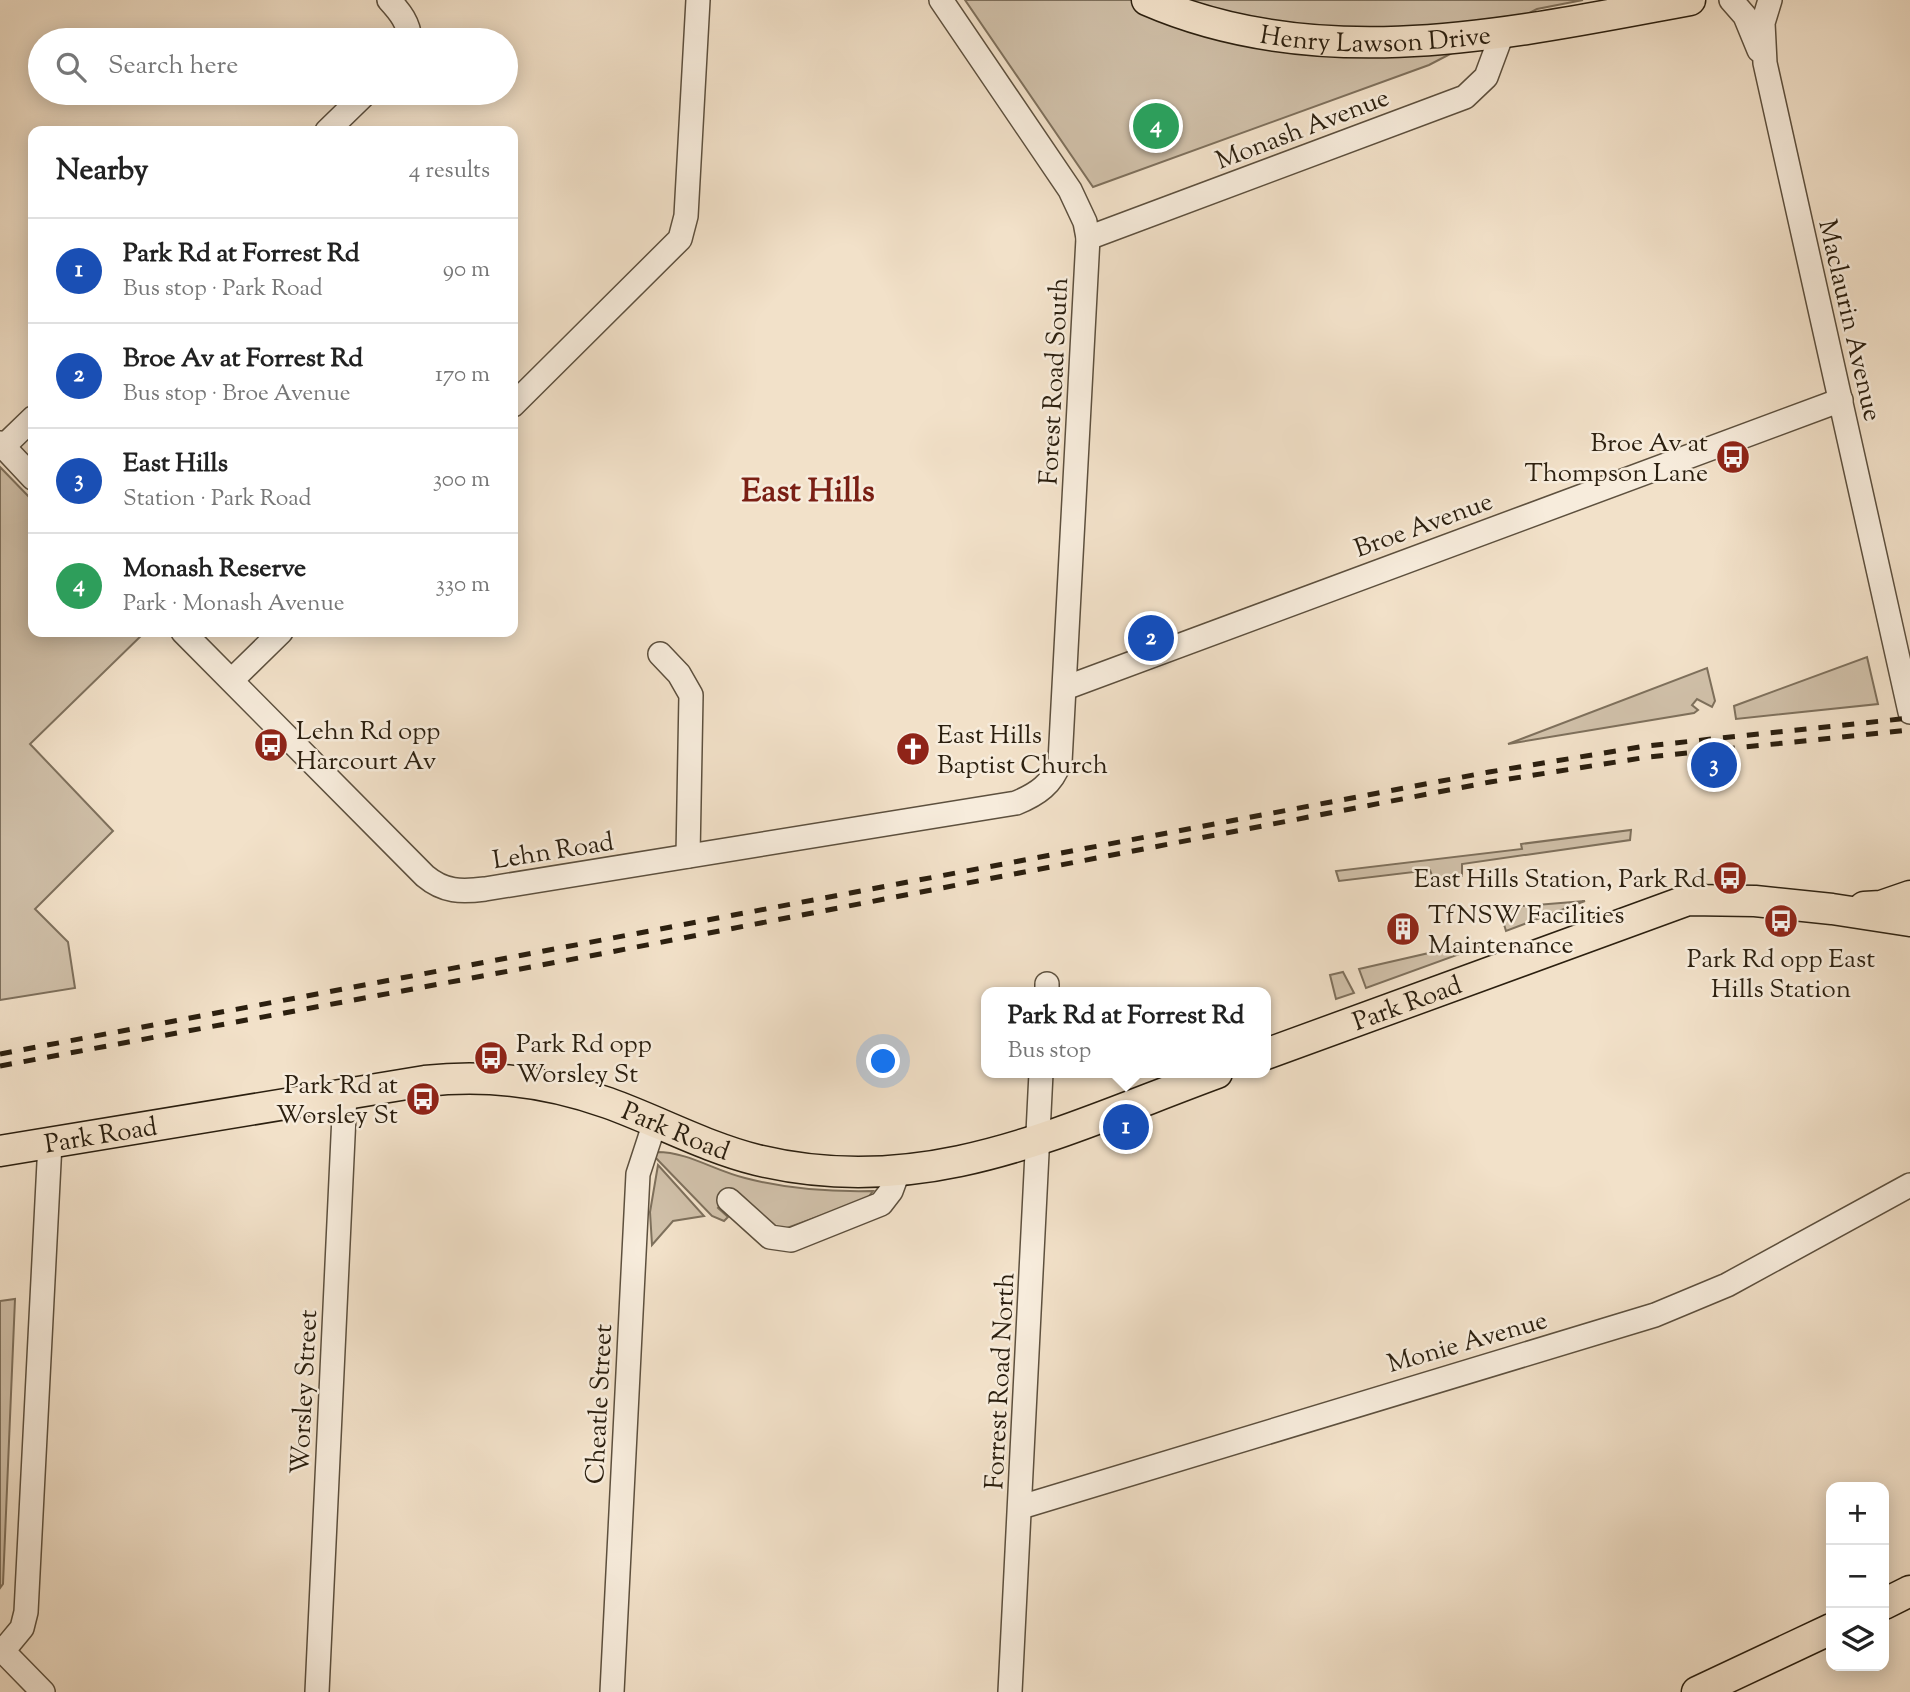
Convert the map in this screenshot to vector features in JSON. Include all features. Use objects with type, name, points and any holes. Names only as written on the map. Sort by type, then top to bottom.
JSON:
[{"type":"main road","name":"Henry Lawson Drive","points":[[1147,0],[1237,28],[1326,42],[1399,43],[1502,34],[1690,0]]},
{"type":"main road","name":"Park Road","points":[[1832,909],[1881,906],[1910,896]]},
{"type":"main road","name":"Park Road","points":[[1271,1052],[1688,900],[1755,901],[1910,921]]},
{"type":"main road","name":"Park Road","points":[[0,1151],[345,1094],[449,1079],[488,1078],[561,1090],[734,1153],[777,1164],[822,1171],[898,1172],[965,1162],[1037,1140],[1204,1078]]},
{"type":"main road","points":[[1889,1602],[1910,1591]]},
{"type":"main road","points":[[1697,1692],[1826,1631]]},
{"type":"street","points":[[389,0],[403,17],[406,28]]},
{"type":"street","points":[[518,400],[680,239],[686,216],[698,0]]},
{"type":"street","name":"Forest Road South","points":[[941,0],[1070,190],[1085,222],[1088,238],[1060,762],[1050,783],[1031,797]]},
{"type":"street","name":"Maclaurin Avenue","points":[[1731,0],[1745,16],[1765,63]]},
{"type":"street","name":"Maclaurin Avenue","points":[[1770,0],[1763,23],[1765,63],[1910,712]]},
{"type":"street","name":"Monash Avenue","points":[[1088,238],[1465,97],[1486,77],[1502,34]]},
{"type":"street","points":[[332,126],[354,105]]},
{"type":"street","name":"Broe Avenue","points":[[1065,688],[1841,400]]},
{"type":"street","points":[[28,422],[2,445],[28,473]]},
{"type":"street","name":"Lehn Road","points":[[188,637],[425,876],[444,888],[476,890],[1016,803],[1031,797]]},
{"type":"street","points":[[232,680],[276,637]]},
{"type":"street","points":[[660,654],[679,674],[691,695],[688,856]]},
{"type":"street","name":"Forrest Road North","points":[[1010,1692],[1041,1078]]},
{"type":"street","name":"Worsley Street","points":[[317,1692],[345,1094]]},
{"type":"street","name":"Cheatle Street","points":[[612,1692],[638,1174],[655,1122]]},
{"type":"street","points":[[43,1692],[1,1649],[22,1628],[26,1612],[50,1143]]},
{"type":"street","name":"Park Road","points":[[729,1200],[770,1237],[792,1240],[881,1204],[891,1191],[898,1172]]},
{"type":"street","name":"Monie Avenue","points":[[1021,1507],[1655,1315],[1727,1285],[1910,1185]]},
{"type":"shaded area","points":[[965,0],[1583,0],[1537,9],[1429,65],[1093,187]]},
{"type":"shaded area","points":[[0,467],[28,496],[28,637],[140,637],[30,744],[113,831],[35,909],[68,942],[75,988],[0,1000]]},
{"type":"shaded area","points":[[1867,657],[1878,704],[1736,719],[1734,706]]},
{"type":"shaded area","points":[[1707,668],[1715,701],[1712,707],[1697,699],[1692,705],[1698,710],[1694,713],[1508,744]]},
{"type":"shaded area","points":[[1631,830],[1630,840],[1462,864],[1462,876],[1435,884],[1430,870],[1339,881],[1336,871],[1522,849],[1521,844]]},
{"type":"shaded area","points":[[1585,901],[1506,931],[1499,908]]},
{"type":"shaded area","points":[[1477,942],[1479,947],[1366,988],[1359,969]]},
{"type":"shaded area","points":[[1343,972],[1354,993],[1336,999],[1330,975]]},
{"type":"shaded area","points":[[657,1152],[691,1158],[734,1175],[777,1185],[873,1191],[867,1199],[776,1232],[732,1191],[718,1208],[728,1217],[724,1221],[712,1216],[653,1155]]},
{"type":"shaded area","points":[[658,1165],[704,1216],[673,1221],[652,1245],[650,1212]]},
{"type":"shaded area","points":[[15,1299],[3,1584],[0,1588],[0,1301]]},
{"type":"railway","points":[[0,1054],[1489,772],[1646,746],[1910,718]]},
{"type":"railway","points":[[0,1066],[595,955],[1490,782],[1648,757],[1910,730]]},
{"type":"place","name":"Monash Reserve","points":[[1156,126]]},
{"type":"place","name":"Broe Av at Thompson Lane","points":[[1733,457]]},
{"type":"place","name":"Broe Av at Forrest Rd","points":[[1151,638]]},
{"type":"place","name":"Lehn Rd opp Harcourt Av","points":[[271,745]]},
{"type":"place","name":"East Hills Baptist Church","points":[[913,749]]},
{"type":"place","name":"East Hills","points":[[1714,765]]},
{"type":"place","name":"East Hills Station, Park Rd","points":[[1730,878]]},
{"type":"place","name":"Park Rd opp East Hills Station","points":[[1781,921]]},
{"type":"place","name":"TfNSW Facilities Maintenance","points":[[1403,929]]},
{"type":"place","name":"Park Rd opp Worsley St","points":[[491,1058]]},
{"type":"place","name":"Park Rd at Worsley St","points":[[423,1099]]},
{"type":"place","name":"Park Rd at Forrest Rd","points":[[1126,1127]]},
{"type":"district","name":"East Hills","points":[[808,489]]}]
